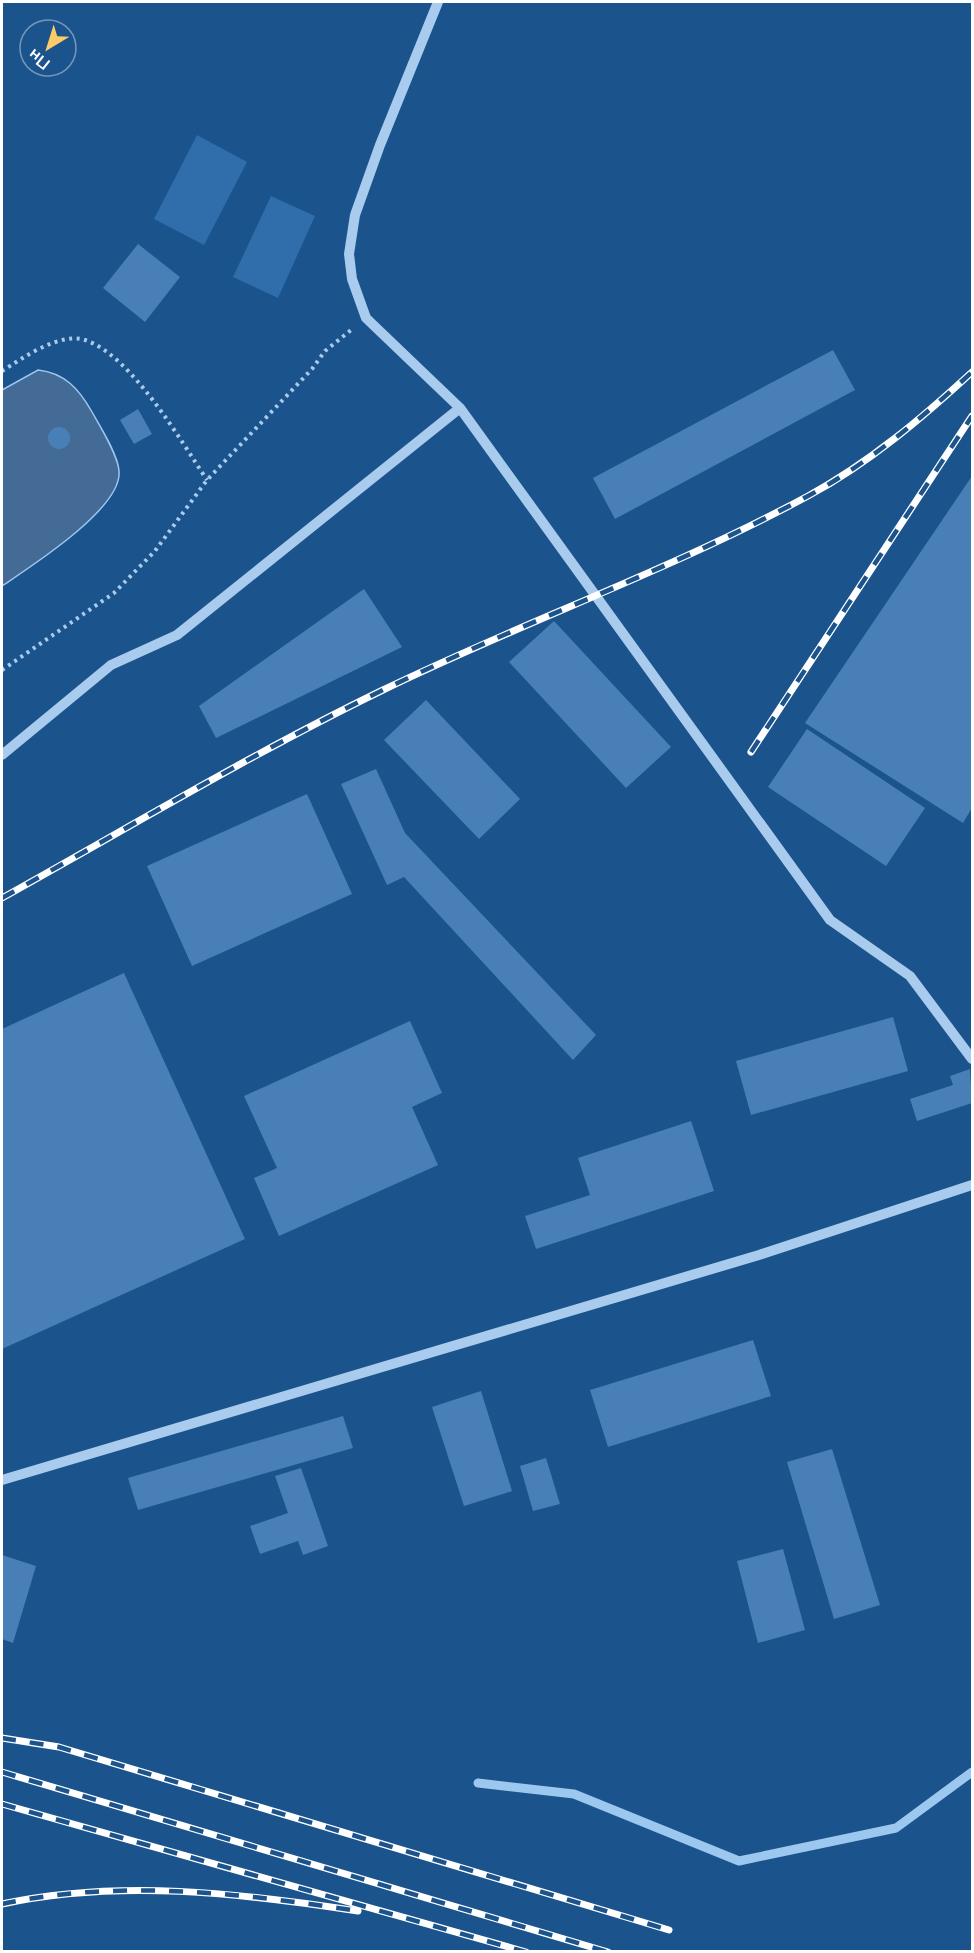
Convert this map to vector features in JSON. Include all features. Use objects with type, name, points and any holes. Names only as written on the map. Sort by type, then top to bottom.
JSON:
[{"type":"lane","points":[[438,2],[380,145],[356,215],[349,254],[352,279],[366,318],[460,408],[830,920],[910,976],[972,1059]]},
{"type":"lane","points":[[2,754],[111,665],[177,635],[460,408]]},
{"type":"lane","points":[[2,1480],[759,1255],[972,1185]]},
{"type":"path","points":[[2,670],[114,593],[155,551],[207,480],[304,378],[325,351],[366,318]]},
{"type":"path","points":[[2,371],[48,343],[84,340],[116,359],[160,409],[207,480]]},
{"type":"shaded area","points":[[197,135],[247,162],[204,245],[154,219]]},
{"type":"shaded area","points":[[271,196],[315,216],[278,298],[233,277]]},
{"type":"shaded area","points":[[38,370],[64,379],[82,396],[108,441],[119,471],[116,486],[91,519],[52,551],[2,586],[2,390]]},
{"type":"building","points":[[138,244],[180,277],[145,322],[103,288]]},
{"type":"building","points":[[833,350],[855,390],[615,519],[593,478]]},
{"type":"building","points":[[138,409],[152,434],[134,444],[120,420]]},
{"type":"building","points":[[59,427],[67,430],[70,438],[67,446],[59,449],[51,446],[48,438],[51,430]]},
{"type":"building","points":[[972,476],[972,808],[963,823],[805,723]]},
{"type":"building","points":[[364,589],[402,647],[216,738],[199,706]]},
{"type":"building","points":[[554,621],[671,747],[626,788],[509,662]]},
{"type":"building","points":[[426,700],[520,799],[479,839],[384,740]]},
{"type":"building","points":[[807,729],[925,808],[886,866],[768,787]]},
{"type":"building","points":[[376,769],[405,833],[596,1035],[573,1060],[404,877],[387,885],[341,784]]},
{"type":"building","points":[[307,794],[352,894],[192,966],[147,866]]},
{"type":"building","points":[[124,973],[245,1239],[2,1349],[2,1029]]},
{"type":"building","points":[[893,1017],[908,1071],[751,1115],[736,1061]]},
{"type":"building","points":[[410,1021],[442,1093],[412,1107],[438,1165],[279,1236],[254,1178],[277,1168],[244,1096]]},
{"type":"building","points":[[970,1069],[972,1103],[917,1121],[910,1099],[953,1085],[950,1076]]},
{"type":"building","points":[[691,1121],[714,1191],[536,1249],[525,1216],[590,1195],[578,1158]]},
{"type":"building","points":[[753,1340],[771,1396],[608,1447],[590,1390]]},
{"type":"building","points":[[481,1391],[512,1491],[464,1506],[432,1407]]},
{"type":"building","points":[[343,1416],[353,1448],[138,1510],[128,1478]]},
{"type":"building","points":[[832,1449],[880,1605],[834,1619],[787,1462]]},
{"type":"building","points":[[546,1458],[560,1504],[533,1511],[520,1466]]},
{"type":"building","points":[[301,1468],[328,1546],[303,1555],[298,1541],[260,1554],[250,1526],[288,1513],[275,1476]]},
{"type":"building","points":[[783,1549],[805,1630],[758,1643],[737,1561]]},
{"type":"building","points":[[2,1555],[36,1566],[13,1643],[2,1639]]},
{"type":"waterway","points":[[478,1783],[574,1794],[739,1861],[896,1828],[972,1772]]},
{"type":"railway","points":[[2,898],[334,714],[489,641],[703,548],[808,496],[831,483],[894,439],[972,372]]},
{"type":"railway","points":[[751,752],[972,416]]},
{"type":"railway","points":[[2,1738],[59,1747],[669,1930]]},
{"type":"railway","points":[[2,1772],[608,1952]]},
{"type":"railway","points":[[2,1804],[526,1952]]},
{"type":"railway","points":[[2,1904],[46,1896],[135,1890],[225,1894],[358,1911]]}]
